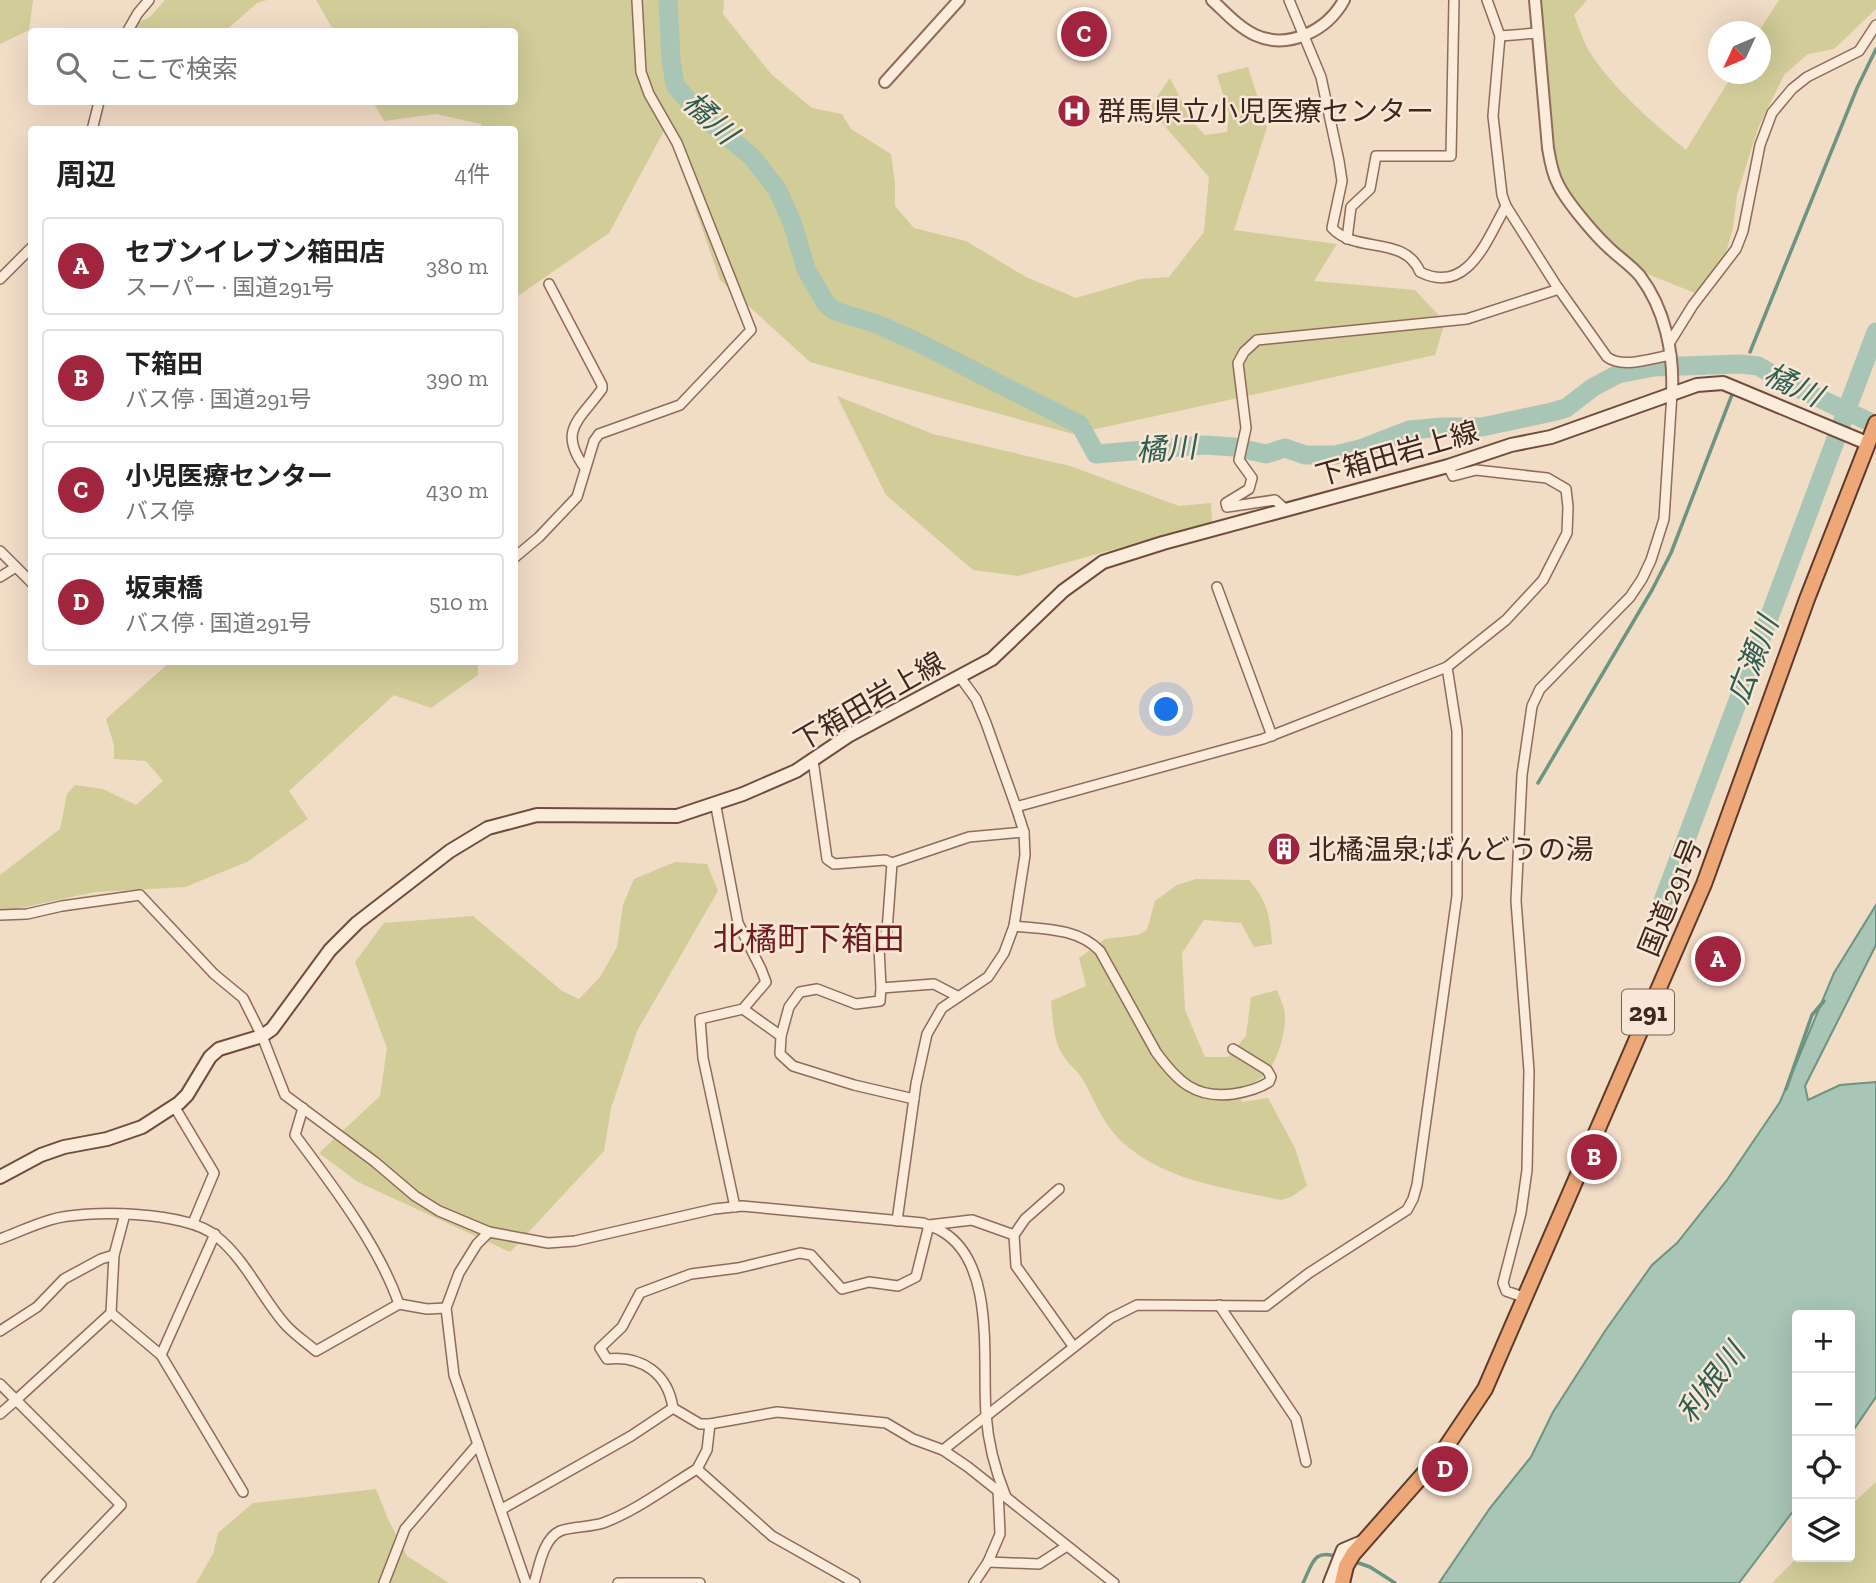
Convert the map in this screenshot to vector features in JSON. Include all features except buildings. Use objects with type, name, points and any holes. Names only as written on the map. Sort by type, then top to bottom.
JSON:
[{"type":"highway","name":"国道291号","points":[[1342,1583],[1345,1559],[1442,1453],[1485,1389],[1704,884],[1873,436]]},
{"type":"main road","name":"下箱田岩上線","points":[[262,1036],[272,1028],[330,950],[356,923],[450,851],[488,828],[537,815],[677,816],[743,794],[796,771],[848,736],[992,659],[1063,591],[1103,562],[1285,509],[1448,467],[1511,445],[1551,437],[1698,385],[1723,383],[1849,435],[1873,436]]},
{"type":"main road","points":[[0,1177],[40,1155],[130,1133],[187,1095],[210,1057],[219,1049],[262,1036]]},
{"type":"main road","points":[[1330,1583],[1345,1559]]},
{"type":"street","points":[[129,28],[149,0]]},
{"type":"street","points":[[518,555],[577,497],[594,441],[599,434],[680,405],[751,330],[677,143],[649,94],[641,72],[637,0]]},
{"type":"street","points":[[885,82],[959,0]]},
{"type":"street","points":[[1212,0],[1253,34],[1284,41],[1304,36],[1319,28],[1344,0]]},
{"type":"street","points":[[1289,0],[1321,77],[1339,161],[1342,181],[1332,228],[1339,236],[1398,249],[1416,263],[1420,272],[1451,278],[1465,270],[1476,259],[1506,206]]},
{"type":"street","points":[[1347,239],[1351,207],[1370,189],[1376,156],[1451,156],[1454,0]]},
{"type":"street","points":[[1487,0],[1500,36],[1493,116],[1502,195],[1506,206],[1606,357],[1613,362],[1624,363],[1672,357]]},
{"type":"street","points":[[1523,1297],[1506,1291],[1503,1283],[1521,1213],[1527,1170],[1529,1071],[1516,901],[1522,775],[1527,736],[1532,706],[1540,689],[1630,597],[1651,559],[1664,519],[1673,377],[1670,342],[1649,290],[1639,275],[1607,246],[1558,186],[1548,148],[1535,0]]},
{"type":"street","points":[[1670,342],[1693,305],[1736,249],[1743,231],[1760,145],[1772,113],[1792,89],[1807,77],[1859,51],[1876,25]]},
{"type":"street","points":[[1500,36],[1538,33]]},
{"type":"street","points":[[93,126],[98,105]]},
{"type":"street","points":[[0,279],[28,251]]},
{"type":"street","points":[[549,284],[602,385],[602,389],[571,430],[574,449],[585,468]]},
{"type":"street","points":[[1285,509],[1275,500],[1227,507],[1226,503],[1249,489],[1252,478],[1240,460],[1245,428],[1238,363],[1244,352],[1257,340],[1467,319],[1559,289]]},
{"type":"street","points":[[1016,807],[1272,736],[1447,667],[1506,621],[1543,579],[1567,533],[1569,507],[1566,489],[1547,478],[1476,470],[1453,476],[1448,467]]},
{"type":"street","points":[[0,551],[28,579]]},
{"type":"street","points":[[0,577],[16,567]]},
{"type":"street","points":[[1217,587],[1272,736]]},
{"type":"street","points":[[943,1450],[1111,1318],[1137,1305],[1266,1306],[1309,1273],[1407,1210],[1413,1199],[1457,897],[1457,731],[1447,667]]},
{"type":"street","points":[[897,1221],[914,1099],[927,1034],[943,1008],[957,996],[988,978],[1004,953],[1014,926],[1025,855],[1024,832],[986,723],[976,699],[960,677]]},
{"type":"street","points":[[813,760],[827,859],[834,864],[885,860],[892,863],[969,837],[1024,832]]},
{"type":"street","points":[[716,807],[738,923],[766,982],[743,1009],[699,1018],[704,1058],[735,1207]]},
{"type":"street","points":[[892,863],[887,931],[879,947],[880,1001],[856,1004],[817,989],[800,992],[789,1007],[781,1036],[780,1054],[793,1066],[854,1085],[914,1099]]},
{"type":"street","points":[[0,915],[27,915],[62,906],[141,895],[214,974],[243,998],[262,1036],[285,1095],[375,1162],[415,1196],[439,1211],[489,1232],[548,1243],[575,1241],[688,1214],[735,1207],[923,1223],[945,1232],[962,1250],[978,1282],[982,1302],[986,1416],[996,1474],[1006,1497]]},
{"type":"street","points":[[1014,926],[1070,933],[1086,938],[1095,945],[1156,1052],[1167,1067],[1193,1090],[1220,1096],[1245,1092],[1269,1082],[1271,1077],[1268,1070],[1233,1049]]},
{"type":"street","points":[[881,988],[934,985],[957,996]]},
{"type":"street","points":[[743,1009],[781,1036]]},
{"type":"street","points":[[174,1106],[214,1173],[193,1223]]},
{"type":"street","points":[[303,1108],[295,1135],[341,1197],[393,1287],[399,1304]]},
{"type":"street","points":[[1059,1189],[1025,1219],[1014,1236],[1016,1266],[1073,1346]]},
{"type":"street","points":[[0,1415],[111,1313],[114,1255],[125,1214]]},
{"type":"street","points":[[0,1240],[50,1220],[69,1216],[125,1214],[193,1223],[215,1234],[244,1264],[285,1324],[316,1351],[399,1304],[427,1310],[446,1308]]},
{"type":"street","points":[[929,1225],[972,1220],[1014,1236]]},
{"type":"street","points":[[673,1408],[671,1393],[660,1375],[640,1363],[617,1358],[607,1359],[600,1349],[622,1327],[640,1293],[691,1274],[738,1268],[800,1253],[811,1255],[842,1289],[869,1282],[898,1286],[916,1277],[929,1225]]},
{"type":"street","points":[[489,1232],[477,1244],[459,1273],[446,1308],[454,1375],[526,1583]]},
{"type":"street","points":[[161,1355],[215,1234]]},
{"type":"street","points":[[0,1331],[37,1307],[64,1279],[114,1255]]},
{"type":"street","points":[[1219,1306],[1296,1419],[1306,1462]]},
{"type":"street","points":[[111,1313],[161,1355],[243,1492]]},
{"type":"street","points":[[0,1384],[121,1505],[46,1583]]},
{"type":"street","points":[[673,1408],[699,1424],[777,1412],[886,1423],[913,1439],[943,1450],[998,1489],[1114,1583]]},
{"type":"street","points":[[502,1509],[631,1436],[673,1408]]},
{"type":"street","points":[[534,1583],[547,1543],[560,1531],[606,1522],[697,1469],[707,1450],[709,1424]]},
{"type":"street","points":[[384,1583],[405,1529],[478,1444]]},
{"type":"street","points":[[697,1469],[772,1536],[855,1583]]},
{"type":"street","points":[[974,1583],[988,1562],[1000,1534],[998,1489]]},
{"type":"street","points":[[988,1562],[1039,1564],[1067,1546]]},
{"type":"street","points":[[618,1583],[700,1583]]},
{"type":"shaded area","points":[[0,0],[33,0],[28,30],[0,44]]},
{"type":"shaded area","points":[[165,0],[267,0],[257,3],[228,28],[127,28],[150,17]]},
{"type":"shaded area","points":[[316,0],[724,0],[723,14],[771,74],[812,108],[842,114],[851,129],[891,154],[895,206],[914,228],[966,241],[1026,277],[1076,298],[1141,279],[1169,277],[1204,232],[1209,177],[1149,108],[1170,78],[1191,120],[1205,135],[1227,132],[1229,113],[1217,75],[1248,67],[1267,127],[1234,230],[1337,244],[1314,281],[1415,290],[1445,322],[1435,355],[1073,434],[810,362],[720,280],[658,101],[664,131],[609,233],[518,296],[518,126],[481,126],[436,114],[384,121],[375,105],[518,105],[518,28],[332,28]]},
{"type":"shaded area","points":[[1540,0],[1587,0],[1574,15],[1589,51],[1621,92],[1686,150],[1727,84],[1771,84],[1771,21],[1765,21],[1779,0],[1876,0],[1876,9],[1834,49],[1808,54],[1784,75],[1758,128],[1737,195],[1733,228],[1724,259],[1695,293],[1645,273],[1609,241],[1563,184],[1552,146]]},
{"type":"shaded area","points":[[837,396],[933,434],[1070,466],[1179,506],[1211,503],[1212,522],[1018,576],[973,570],[886,495]]},
{"type":"shaded area","points":[[167,665],[478,665],[478,675],[431,708],[394,695],[289,791],[308,819],[247,862],[185,887],[95,892],[11,910],[0,909],[0,875],[60,829],[67,794],[75,785],[103,789],[136,805],[163,781],[146,761],[114,759],[114,745],[106,719]]},
{"type":"shaded area","points":[[675,862],[707,864],[718,891],[637,1031],[611,1108],[604,1151],[510,1252],[358,1182],[319,1153],[380,1096],[387,1048],[355,962],[384,923],[473,916],[562,991],[579,999],[600,977],[617,947],[623,905],[634,879]]},
{"type":"shaded area","points":[[1196,879],[1249,880],[1267,910],[1272,944],[1254,947],[1241,923],[1204,920],[1182,953],[1185,1010],[1205,1057],[1228,1057],[1246,1036],[1251,997],[1277,990],[1285,1017],[1284,1033],[1276,1058],[1261,1078],[1236,1089],[1242,1102],[1268,1098],[1295,1148],[1307,1186],[1281,1200],[1196,1181],[1138,1155],[1109,1127],[1082,1078],[1060,1051],[1056,1037],[1051,1001],[1086,986],[1079,958],[1105,939],[1138,935],[1147,930],[1155,901],[1177,885]]},
{"type":"shaded area","points":[[1876,1482],[1876,1583],[1772,1583],[1793,1562],[1855,1562],[1855,1501]]},
{"type":"shaded area","points":[[376,1489],[407,1556],[449,1583],[196,1583],[213,1554],[218,1533],[253,1503]]},
{"type":"water","name":"利根川","points":[[1876,905],[1876,945],[1805,1086],[1808,1100],[1840,1085],[1876,1082],[1876,1397],[1855,1428],[1855,1310],[1792,1310],[1792,1513],[1739,1583],[1439,1583],[1490,1508],[1531,1457],[1553,1412],[1605,1331],[1652,1265],[1677,1243],[1727,1180],[1780,1102],[1834,973]]},
{"type":"waterway","name":"橘川","points":[[668,0],[675,85],[698,112],[752,157],[777,189],[792,222],[806,269],[826,304],[835,311],[877,324],[917,342],[1080,425],[1096,454],[1205,445],[1234,447],[1266,454],[1285,448],[1305,455],[1335,455],[1360,449],[1409,430],[1482,427],[1552,412],[1566,408],[1592,388],[1618,374],[1654,367],[1740,364],[1758,366],[1789,384],[1876,425]]},
{"type":"waterway","points":[[1750,352],[1857,88],[1876,49]]},
{"type":"waterway","name":"広瀬川","points":[[1850,401],[1876,332]]},
{"type":"waterway","points":[[1538,783],[1671,553],[1733,392]]},
{"type":"waterway","name":"広瀬川","points":[[1663,901],[1843,420]]},
{"type":"waterway","points":[[1786,1089],[1812,1015],[1824,1001]]},
{"type":"waterway","points":[[1303,1583],[1319,1556],[1324,1554],[1339,1557]]},
{"type":"waterway","name":"広瀬川","points":[[1353,1561],[1370,1567],[1395,1583]]},
{"type":"place","name":"小児医療センター","points":[[1084,34]]},
{"type":"place","name":"群馬県立小児医療センター","points":[[1074,111]]},
{"type":"place","name":"北橘温泉;ばんどうの湯","points":[[1284,849]]},
{"type":"place","name":"セブンイレブン箱田店","points":[[1718,959]]},
{"type":"place","name":"下箱田","points":[[1594,1157]]},
{"type":"place","name":"坂東橋","points":[[1445,1469]]},
{"type":"district","name":"北橘町下箱田","points":[[809,939]]}]
